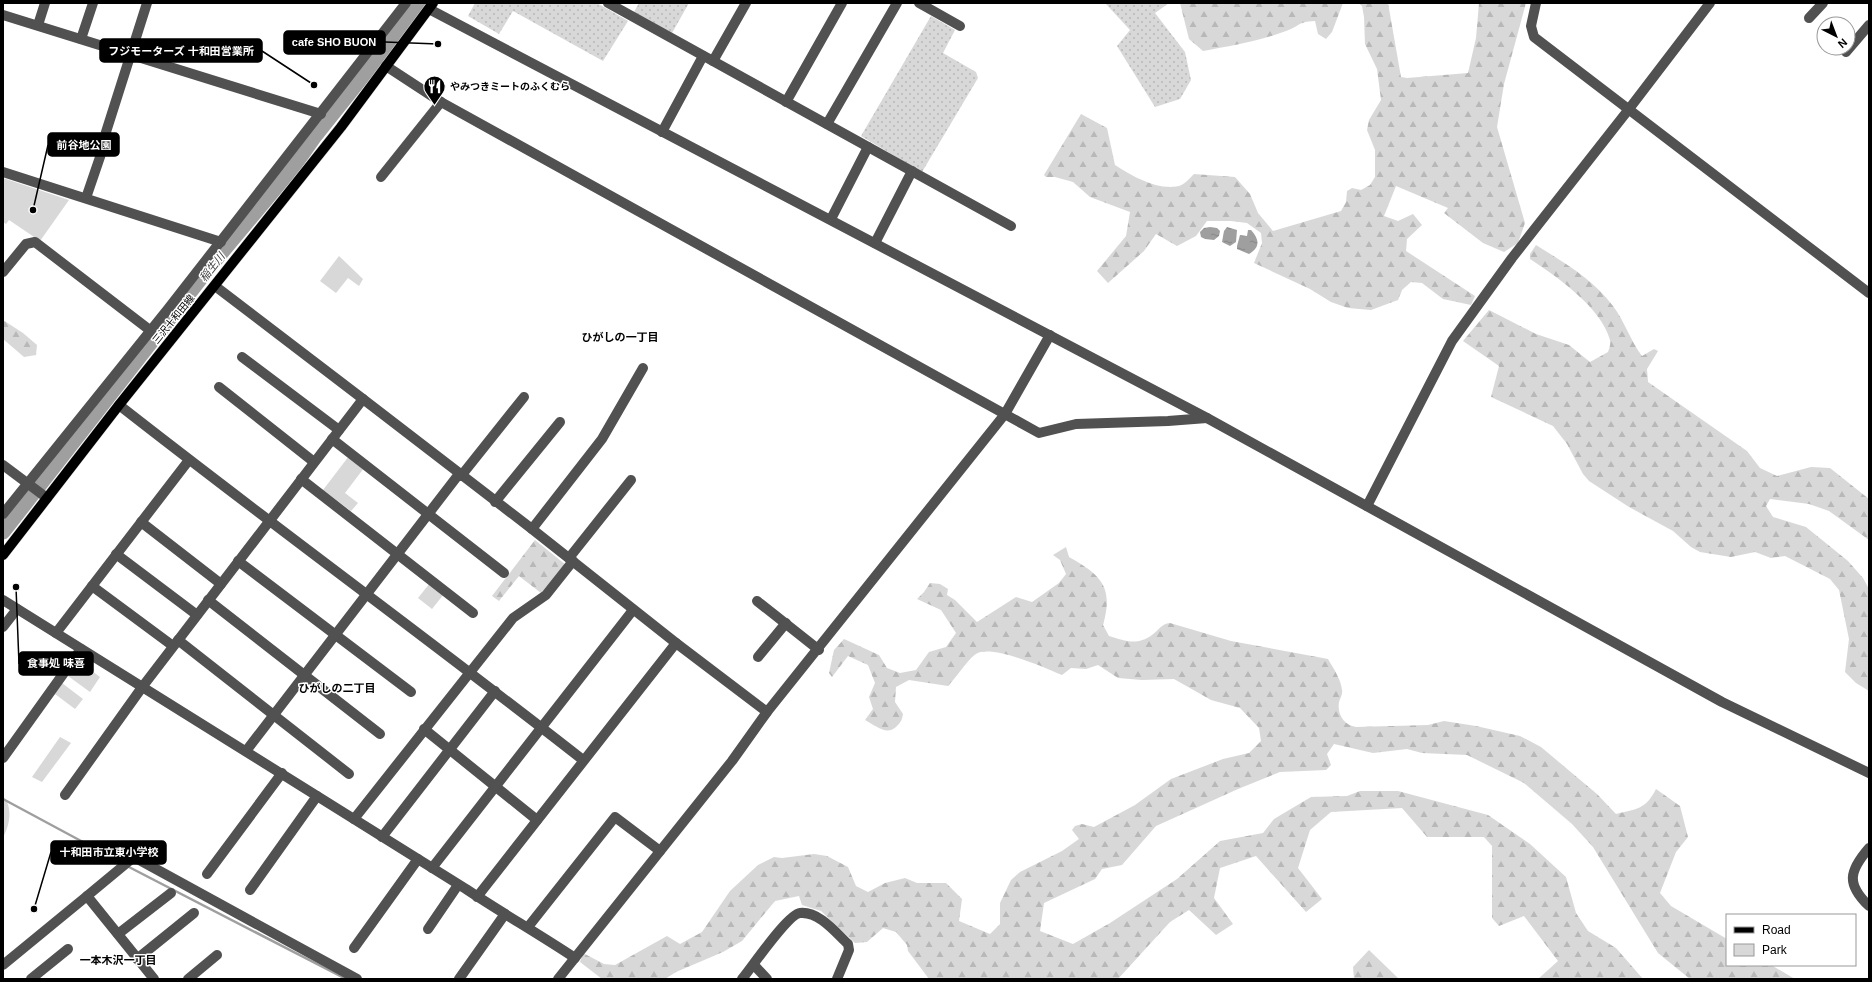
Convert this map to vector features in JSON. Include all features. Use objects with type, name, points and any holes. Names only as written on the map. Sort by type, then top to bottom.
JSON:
[{"type":"main road","name":"三沢十和田線","points":[[3,555],[43,496],[119,405],[341,127],[431,6]]},
{"type":"street","points":[[38,25],[45,3]]},
{"type":"street","points":[[81,39],[93,3]]},
{"type":"street","points":[[86,198],[147,3]]},
{"type":"street","points":[[3,514],[28,485],[151,331],[406,3]]},
{"type":"street","points":[[608,3],[1011,226]]},
{"type":"street","points":[[713,61],[746,3]]},
{"type":"street","points":[[786,102],[842,3]]},
{"type":"street","points":[[827,124],[897,3]]},
{"type":"street","points":[[919,3],[960,26]]},
{"type":"street","points":[[1536,3],[1531,26],[1534,37],[1869,293]]},
{"type":"street","points":[[1367,506],[1452,341],[1512,258],[1710,3]]},
{"type":"street","points":[[1809,18],[1823,3]]},
{"type":"street","points":[[431,6],[662,132],[831,219],[1207,418],[1722,702],[1869,773]]},
{"type":"street","points":[[3,15],[321,114]]},
{"type":"street","points":[[1856,40],[1869,25]]},
{"type":"street","points":[[662,132],[703,56]]},
{"type":"street","points":[[386,66],[441,102],[1039,433],[1076,424],[1168,421],[1207,418]]},
{"type":"street","points":[[381,177],[441,102]]},
{"type":"street","points":[[831,219],[868,147]]},
{"type":"street","points":[[875,243],[912,171]]},
{"type":"street","points":[[3,172],[221,242]]},
{"type":"street","points":[[3,272],[26,244],[35,242],[151,331]]},
{"type":"street","points":[[215,286],[532,529],[633,610],[767,712]]},
{"type":"street","points":[[558,979],[732,761],[767,712],[819,650],[1005,414],[1050,335]]},
{"type":"street","points":[[242,357],[429,514],[504,573]]},
{"type":"street","points":[[532,529],[602,439],[643,368]]},
{"type":"street","points":[[219,387],[314,462]]},
{"type":"street","points":[[246,751],[366,594],[524,397]]},
{"type":"street","points":[[65,795],[143,686],[363,399]]},
{"type":"street","points":[[119,405],[189,460],[470,672],[583,760]]},
{"type":"street","points":[[495,502],[560,422]]},
{"type":"street","points":[[56,633],[189,460]]},
{"type":"street","points":[[3,465],[43,496]]},
{"type":"street","points":[[301,479],[473,613]]},
{"type":"street","points":[[354,819],[513,618],[546,595],[631,480]]},
{"type":"street","points":[[141,522],[221,584]]},
{"type":"street","points":[[116,554],[197,615]]},
{"type":"street","points":[[238,561],[335,636],[411,692]]},
{"type":"street","points":[[92,586],[176,643],[349,774]]},
{"type":"street","points":[[3,600],[143,686],[575,958]]},
{"type":"street","points":[[208,600],[380,734]]},
{"type":"street","points":[[757,601],[819,650]]},
{"type":"street","points":[[3,627],[17,608]]},
{"type":"street","points":[[432,868],[633,610]]},
{"type":"street","points":[[758,657],[786,623]]},
{"type":"street","points":[[477,897],[676,643]]},
{"type":"street","points":[[3,758],[81,649]]},
{"type":"street","points":[[382,837],[495,692]]},
{"type":"street","points":[[424,729],[537,820]]},
{"type":"street","points":[[207,874],[282,773]]},
{"type":"street","points":[[250,890],[317,796]]},
{"type":"street","points":[[528,927],[614,817],[660,851]]},
{"type":"street","points":[[1869,848],[1852,872],[1853,886],[1861,898],[1869,906]]},
{"type":"street","points":[[3,965],[134,858],[357,979]]},
{"type":"street","points":[[354,948],[418,859]]},
{"type":"street","points":[[428,929],[458,885]]},
{"type":"street","points":[[118,934],[171,893]]},
{"type":"street","points":[[87,896],[154,979]]},
{"type":"street","points":[[742,979],[793,915],[800,913],[809,914],[822,920],[848,944],[849,950],[837,979]]},
{"type":"street","points":[[137,958],[194,914]]},
{"type":"street","points":[[459,979],[505,914]]},
{"type":"street","points":[[31,979],[68,949]]},
{"type":"street","points":[[188,979],[218,955]]},
{"type":"street","points":[[754,965],[767,979]]},
{"type":"green space","points":[[475,3],[597,3],[628,21],[603,61],[513,11],[499,34],[468,16]]},
{"type":"green space","points":[[639,3],[689,3],[672,33],[634,12]]},
{"type":"green space","points":[[1105,3],[1169,3],[1155,13],[1185,52],[1191,80],[1180,99],[1155,107],[1117,46],[1130,30]]},
{"type":"green space","points":[[1180,3],[1343,3],[1332,32],[1326,39],[1318,34],[1315,21],[1302,23],[1291,29],[1266,38],[1203,51],[1189,39]]},
{"type":"green space","points":[[1358,3],[1388,3],[1401,77],[1407,78],[1468,73],[1476,38],[1479,3],[1526,3],[1504,84],[1497,127],[1525,223],[1518,243],[1504,252],[1483,243],[1444,213],[1448,208],[1396,186],[1384,216],[1398,221],[1413,214],[1422,225],[1407,239],[1406,251],[1475,296],[1471,305],[1443,299],[1422,283],[1411,282],[1402,290],[1398,300],[1371,310],[1348,308],[1331,302],[1310,289],[1254,263],[1262,243],[1261,233],[1247,223],[1231,221],[1207,221],[1196,236],[1177,246],[1156,234],[1144,251],[1108,283],[1097,271],[1126,236],[1130,212],[1090,197],[1073,182],[1055,177],[1046,177],[1044,175],[1081,114],[1107,128],[1115,165],[1146,182],[1171,187],[1183,184],[1194,174],[1235,177],[1250,194],[1258,213],[1273,231],[1341,211],[1346,202],[1347,191],[1352,188],[1361,190],[1370,185],[1375,177],[1375,150],[1367,130],[1369,120],[1381,100],[1377,69],[1365,44],[1364,17],[1362,6]]},
{"type":"green space","points":[[931,16],[955,30],[943,53],[976,72],[978,78],[922,172],[861,136]]},
{"type":"green space","points":[[3,178],[69,200],[40,241],[9,220],[6,224],[3,222]]},
{"type":"green space","points":[[1536,245],[1587,279],[1605,296],[1617,312],[1642,356],[1654,349],[1658,351],[1647,369],[1648,382],[1747,451],[1760,468],[1777,476],[1811,467],[1830,468],[1869,499],[1869,540],[1829,511],[1809,504],[1770,499],[1766,506],[1773,517],[1806,527],[1848,561],[1863,578],[1869,589],[1869,691],[1856,683],[1845,672],[1849,639],[1839,590],[1830,579],[1785,556],[1771,558],[1755,552],[1731,557],[1700,552],[1691,547],[1673,531],[1629,507],[1589,481],[1583,474],[1567,444],[1553,426],[1491,397],[1499,366],[1463,341],[1489,310],[1536,334],[1569,345],[1590,362],[1608,352],[1610,340],[1598,316],[1577,294],[1530,259],[1530,254]]},
{"type":"green space","points":[[339,256],[363,279],[359,286],[348,278],[336,293],[320,281]]},
{"type":"green space","points":[[3,320],[23,333],[37,345],[36,355],[24,357],[3,339]]},
{"type":"green space","points":[[349,456],[364,468],[345,493],[358,503],[351,511],[323,490]]},
{"type":"green space","points":[[535,540],[566,565],[541,593],[519,576],[499,601],[492,596]]},
{"type":"green space","points":[[1066,547],[1069,557],[1097,576],[1106,592],[1106,612],[1103,625],[1109,636],[1131,642],[1141,640],[1152,635],[1162,626],[1170,623],[1231,641],[1328,659],[1341,686],[1342,693],[1339,702],[1340,715],[1345,722],[1352,726],[1428,725],[1444,721],[1476,726],[1520,736],[1541,747],[1597,794],[1616,814],[1640,807],[1648,801],[1656,789],[1680,806],[1688,837],[1676,852],[1660,893],[1671,906],[1726,938],[1726,966],[1773,966],[1795,979],[1690,979],[1658,953],[1593,847],[1572,824],[1524,783],[1467,755],[1422,753],[1407,749],[1373,753],[1334,744],[1327,754],[1331,765],[1326,770],[1280,772],[1156,826],[1122,865],[1102,869],[1095,879],[1044,903],[1040,931],[1073,944],[1110,923],[1177,879],[1220,841],[1263,833],[1274,819],[1311,797],[1347,796],[1360,791],[1398,791],[1488,815],[1530,844],[1566,877],[1576,913],[1588,931],[1616,948],[1643,979],[1538,979],[1558,961],[1524,916],[1499,926],[1492,918],[1492,846],[1484,837],[1427,837],[1402,808],[1331,812],[1310,830],[1298,868],[1322,899],[1306,912],[1256,856],[1220,868],[1214,898],[1233,924],[1216,935],[1189,910],[1170,922],[1118,979],[929,979],[908,951],[907,945],[896,932],[883,928],[867,942],[855,943],[821,911],[802,905],[799,896],[775,901],[742,941],[723,952],[676,972],[665,979],[602,979],[580,962],[583,953],[604,964],[615,965],[667,936],[680,944],[702,932],[730,891],[758,865],[774,857],[782,858],[814,854],[827,856],[848,867],[856,886],[868,892],[885,883],[905,878],[917,883],[946,883],[962,899],[959,921],[990,934],[1000,924],[1000,903],[1011,880],[1020,872],[1062,851],[1079,839],[1072,830],[1075,826],[1082,824],[1094,827],[1135,805],[1171,779],[1223,759],[1249,753],[1261,741],[1259,728],[1240,708],[1211,700],[1174,679],[1142,680],[1118,678],[1098,665],[1086,669],[1071,668],[1062,675],[1006,654],[984,652],[976,654],[948,686],[909,680],[896,687],[895,702],[903,714],[898,725],[888,730],[880,729],[865,720],[873,709],[869,697],[875,683],[868,665],[848,656],[832,677],[829,673],[834,650],[844,639],[879,655],[887,668],[900,673],[916,670],[929,652],[946,647],[956,633],[941,610],[917,599],[930,583],[940,584],[948,589],[947,595],[955,600],[977,622],[1016,597],[1032,602],[1059,583],[1066,574],[1060,560],[1053,555]]},
{"type":"green space","points":[[430,583],[444,594],[432,609],[418,598]]},
{"type":"green space","points":[[82,656],[91,663],[88,668],[100,677],[90,692],[68,676]]},
{"type":"green space","points":[[62,683],[83,699],[75,709],[55,694]]},
{"type":"green space","points":[[60,737],[71,743],[42,782],[32,777]]},
{"type":"green space","points":[[3,796],[8,805],[9,822],[3,837]]},
{"type":"green space","points":[[1369,950],[1399,979],[1354,979],[1353,967]]},
{"type":"water","points":[[1227,227],[1237,230],[1236,242],[1230,246],[1222,242],[1224,231]]},
{"type":"water","points":[[1204,228],[1217,228],[1220,231],[1219,236],[1214,240],[1201,237],[1200,232]]},
{"type":"water","points":[[1248,230],[1251,230],[1254,233],[1258,243],[1256,249],[1249,254],[1237,249],[1240,235],[1247,236]]},
{"type":"waterway","name":"稲生川","points":[[3,532],[212,264],[294,166],[315,136],[421,3]]},
{"type":"waterway","points":[[3,799],[122,863]]},
{"type":"waterway","points":[[127,866],[346,979]]},
{"type":"place","name":"cafe SHO BUON","points":[[438,44]]},
{"type":"place","name":"フジモーターズ 十和田営業所","points":[[314,85]]},
{"type":"place","name":"やみつきミートのふくむら","points":[[435,106]]},
{"type":"place","name":"前谷地公園","points":[[33,210]]},
{"type":"place","name":"食事処 味喜","points":[[16,587]]},
{"type":"place","name":"十和田市立東小学校","points":[[34,909]]},
{"type":"district","name":"ひがしの一丁目","points":[[620,337]]},
{"type":"district","name":"ひがしの二丁目","points":[[337,688]]},
{"type":"district","name":"一本木沢一丁目","points":[[118,960]]}]
